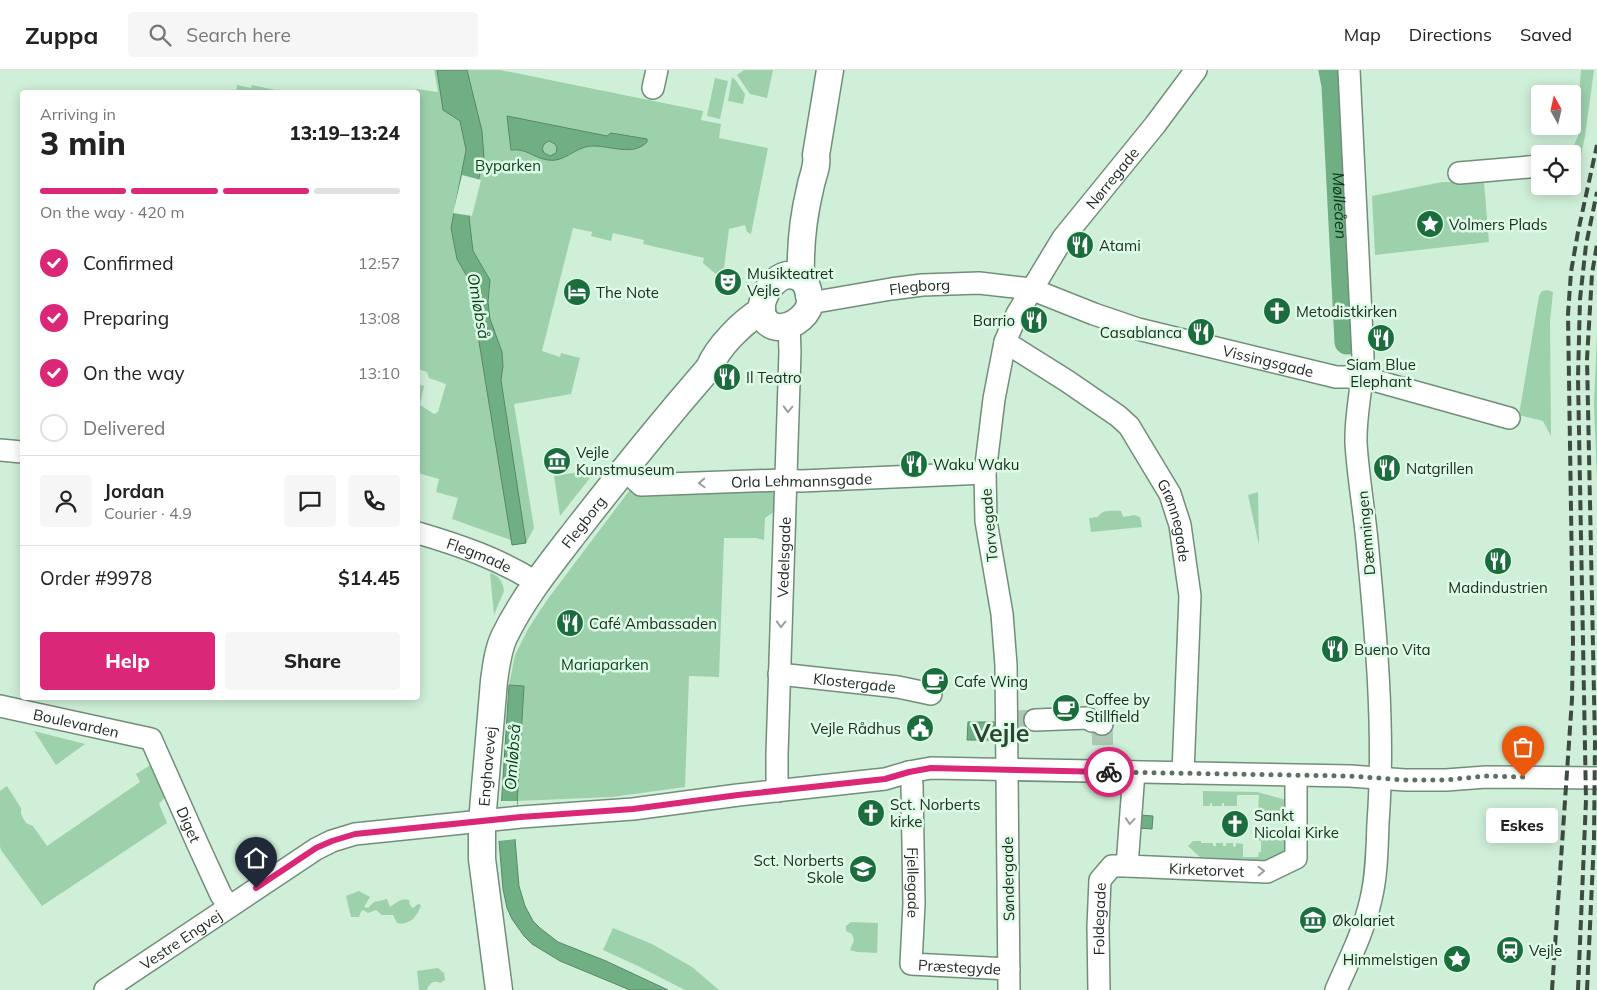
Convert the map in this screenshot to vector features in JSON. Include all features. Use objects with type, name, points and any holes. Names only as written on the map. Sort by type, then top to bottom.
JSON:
[{"type":"main road","points":[[790,277],[786,261],[798,185],[808,163],[816,155],[830,70]]},
{"type":"main road","points":[[790,277],[805,282],[809,290],[810,303],[802,317],[773,320],[762,303],[770,286],[790,277]]},
{"type":"main road","name":"Flegborg","points":[[537,583],[624,469],[709,368],[714,355],[748,318],[773,320]]},
{"type":"main road","name":"Enghavevej","points":[[499,990],[482,859],[482,822],[494,681],[497,659],[504,638],[524,601],[537,583]]},
{"type":"street","name":"Nørregade","points":[[1031,289],[1063,238],[1155,125],[1196,70]]},
{"type":"street","name":"Dæmningen","points":[[1336,990],[1359,938],[1372,893],[1380,778],[1376,643],[1356,444],[1357,416],[1362,378],[1362,339],[1349,70]]},
{"type":"street","points":[[1459,173],[1531,167]]},
{"type":"street","name":"Flegborg","points":[[810,303],[922,285],[979,283],[1031,289]]},
{"type":"street","name":"Torvegade","points":[[1007,769],[1019,721],[1006,665],[1002,614],[986,521],[985,473],[994,399],[1005,342],[1017,314],[1031,289]]},
{"type":"street","name":"Vissingsgade","points":[[1031,289],[1138,329],[1336,377],[1362,378],[1509,418]]},
{"type":"street","name":"Vedelsgade","points":[[773,320],[790,352],[793,481],[779,674],[776,778],[778,791]]},
{"type":"street","name":"Grønnegade","points":[[1005,342],[1067,381],[1118,416],[1129,426],[1170,494],[1180,525],[1190,596],[1183,773]]},
{"type":"street","points":[[0,450],[20,452]]},
{"type":"street","name":"Orla Lehmannsgade","points":[[624,469],[642,485],[985,473]]},
{"type":"street","name":"Flegmade","points":[[420,534],[456,544],[486,556],[516,569],[537,583]]},
{"type":"street","name":"Klostergade","points":[[779,674],[898,687],[931,694]]},
{"type":"street","name":"Boulevarden","points":[[0,706],[152,739]]},
{"type":"street","points":[[1019,721],[1087,718],[1092,721],[1102,721],[1102,724]]},
{"type":"street","name":"Diget","points":[[152,739],[199,847],[221,894],[229,906]]},
{"type":"street","name":"Vestre Engvej","points":[[105,990],[316,848],[355,834],[521,817],[633,809],[885,779],[931,768],[1007,769],[1104,765],[1134,772],[1350,776],[1405,780],[1446,780],[1486,776],[1597,778]]},
{"type":"street","name":"Søndergade","points":[[1007,769],[1009,980]]},
{"type":"street","name":"Fjellegade","points":[[909,772],[912,784],[914,904],[911,964]]},
{"type":"street","points":[[1127,866],[1134,772]]},
{"type":"street","name":"Kirketorvet","points":[[1127,866],[1267,872],[1296,858],[1296,776]]},
{"type":"street","name":"Foldegade","points":[[1099,990],[1098,927],[1100,880],[1112,866],[1127,866]]},
{"type":"street","name":"Præstegyde","points":[[911,964],[1009,980]]},
{"type":"green space","name":"Byparken","points":[[434,70],[500,70],[703,111],[701,120],[721,124],[719,138],[768,148],[751,234],[747,232],[745,225],[729,229],[724,268],[717,275],[703,263],[704,258],[643,244],[644,240],[613,233],[611,241],[591,236],[592,232],[573,228],[542,351],[560,357],[561,353],[580,358],[571,394],[514,404],[534,528],[526,543],[512,545],[511,540],[452,519],[458,498],[436,492],[439,479],[420,474],[420,405],[434,414],[438,412],[446,384],[429,378],[427,372],[420,370],[420,90],[416,90],[416,89],[438,92]]},
{"type":"green space","points":[[744,70],[773,70],[767,98],[750,94],[737,75]]},
{"type":"green space","points":[[1581,70],[1594,70],[1581,156],[1581,145],[1574,145],[1578,135],[1581,135]]},
{"type":"green space","points":[[715,78],[728,81],[720,119],[707,116]]},
{"type":"green space","points":[[732,78],[734,78],[745,94],[743,104],[728,101]]},
{"type":"green space","points":[[237,85],[251,88],[252,85],[276,90],[236,90]]},
{"type":"green space","name":"Volmers Plads","points":[[1442,182],[1484,182],[1489,242],[1375,255],[1372,196]]},
{"type":"green space","points":[[1542,291],[1553,292],[1550,321],[1551,436],[1543,421],[1519,415],[1539,296]]},
{"type":"green space","points":[[1597,333],[1597,480],[1594,405]]},
{"type":"green space","name":"Byparken","points":[[420,385],[424,386],[420,405]]},
{"type":"green space","points":[[597,469],[560,516],[554,476]]},
{"type":"green space","name":"Mariaparken","points":[[773,484],[775,511],[765,518],[764,540],[756,538],[724,538],[719,677],[689,676],[685,787],[612,797],[517,801],[524,686],[509,685],[515,655],[528,629],[547,600],[632,487]]},
{"type":"green space","points":[[1258,492],[1259,545],[1248,495]]},
{"type":"green space","points":[[1121,511],[1123,517],[1134,515],[1140,517],[1142,527],[1091,532],[1089,518],[1098,517],[1105,512]]},
{"type":"green space","points":[[490,573],[500,579],[504,591],[494,615]]},
{"type":"green space","points":[[34,731],[85,744],[56,765]]},
{"type":"green space","points":[[152,764],[166,796],[159,804],[167,823],[42,906],[1,850],[0,791],[7,786],[21,808],[21,814],[26,823],[33,826],[47,846],[140,782],[136,774]]},
{"type":"green space","points":[[1203,791],[1257,792],[1290,801],[1288,850],[1266,862],[1200,857],[1188,846],[1193,841],[1213,843],[1213,846],[1216,846],[1216,843],[1223,843],[1223,846],[1226,846],[1226,843],[1233,843],[1233,847],[1236,846],[1236,843],[1243,844],[1243,857],[1258,857],[1259,852],[1261,852],[1261,841],[1258,838],[1285,839],[1285,816],[1287,814],[1285,812],[1283,814],[1272,814],[1271,812],[1270,814],[1258,813],[1259,795],[1237,795],[1237,806],[1224,806],[1224,803],[1222,803],[1222,806],[1212,806],[1212,803],[1210,803],[1210,806],[1203,806]]},
{"type":"green space","points":[[359,891],[370,897],[364,907],[368,908],[374,902],[387,899],[390,907],[404,899],[409,900],[413,908],[418,904],[421,905],[418,913],[409,922],[401,924],[397,923],[393,915],[382,915],[376,910],[368,913],[363,910],[359,917],[351,917],[346,896]]},
{"type":"green space","points":[[851,922],[878,923],[877,953],[850,950],[854,940],[852,934],[846,931],[846,926]]},
{"type":"green space","points":[[613,928],[652,944],[692,967],[719,990],[685,990],[603,950]]},
{"type":"green space","points":[[438,968],[444,973],[445,980],[440,983],[432,983],[427,990],[419,990],[417,971]]},
{"type":"water","name":"Omløbså","points":[[437,70],[467,70],[482,131],[484,158],[469,217],[473,251],[490,280],[488,302],[490,319],[502,352],[501,380],[526,543],[512,545],[469,280],[457,259],[451,228],[466,150],[460,121],[443,110]]},
{"type":"water","points":[[507,116],[607,136],[611,133],[647,139],[647,142],[635,149],[591,146],[554,160],[543,159],[521,150],[511,150]],"holes":[[[549,141],[555,144],[557,148],[556,153],[550,156],[544,153],[542,148],[545,143]]]},
{"type":"water","name":"Omløbså","points":[[509,685],[524,686],[515,839],[519,886],[525,906],[533,921],[558,942],[606,961],[668,990],[630,990],[560,961],[532,944],[512,919],[507,908],[503,889],[499,841]]},
{"type":"water","points":[[968,722],[997,722],[998,740],[967,740]]},
{"type":"water","points":[[1140,815],[1153,816],[1152,829],[1139,828]]},
{"type":"pier","points":[[462,175],[481,180],[472,216],[453,213]]},
{"type":"pier","points":[[501,801],[517,801],[516,839],[498,841]]},
{"type":"waterway","name":"Mølleåen","points":[[1331,70],[1334,86],[1347,342]]},
{"type":"tunnel","points":[[1016,721],[1035,720]]},
{"type":"tunnel","points":[[1102,724],[1103,759]]},
{"type":"railway","points":[[1552,990],[1572,699],[1573,640],[1568,314],[1571,272],[1597,145]]},
{"type":"railway","points":[[1578,990],[1586,800],[1578,378],[1580,299],[1586,245],[1597,192]]},
{"type":"railway","points":[[1587,990],[1594,840],[1595,742],[1587,359],[1592,274],[1597,244]]},
{"type":"way so far","points":[[1109,772],[1350,776],[1405,780],[1446,780],[1486,776],[1523,777]]},
{"type":"place","name":"Volmers Plads","points":[[1430,224]]},
{"type":"place","name":"Atami","points":[[1080,245]]},
{"type":"place","name":"Musikteatret Vejle","points":[[728,282]]},
{"type":"place","name":"The Note","points":[[577,292]]},
{"type":"place","name":"Metodistkirken","points":[[1277,311]]},
{"type":"place","name":"Barrio","points":[[1034,320]]},
{"type":"place","name":"Casablanca","points":[[1201,332]]},
{"type":"place","name":"Siam Blue Elephant","points":[[1381,338]]},
{"type":"place","name":"Il Teatro","points":[[727,377]]},
{"type":"place","name":"Vejle Kunstmuseum","points":[[557,461]]},
{"type":"place","name":"Waku Waku","points":[[914,464]]},
{"type":"place","name":"Natgrillen","points":[[1387,468]]},
{"type":"place","name":"Madindustrien","points":[[1498,561]]},
{"type":"place","name":"Café Ambassaden","points":[[570,623]]},
{"type":"place","name":"Bueno Vita","points":[[1335,649]]},
{"type":"place","name":"Cafe Wing","points":[[935,681]]},
{"type":"place","name":"Coffee by Stillfield","points":[[1066,708]]},
{"type":"place","name":"Vejle Rådhus","points":[[920,728]]},
{"type":"place","name":"Eskes","points":[[1523,777]]},
{"type":"place","name":"Sct. Norberts kirke","points":[[871,813]]},
{"type":"place","name":"Sankt Nicolai Kirke","points":[[1235,824]]},
{"type":"place","name":"Sct. Norberts Skole","points":[[863,869]]},
{"type":"place","name":"Økolariet","points":[[1313,920]]},
{"type":"place","name":"Vejle","points":[[1510,950]]},
{"type":"place","name":"Himmelstigen","points":[[1457,959]]},
{"type":"district","name":"Vejle","points":[[1001,732]]},
{"type":"route","points":[[256,888],[316,848],[355,834],[521,817],[633,809],[885,779],[931,768],[1109,772]]}]
